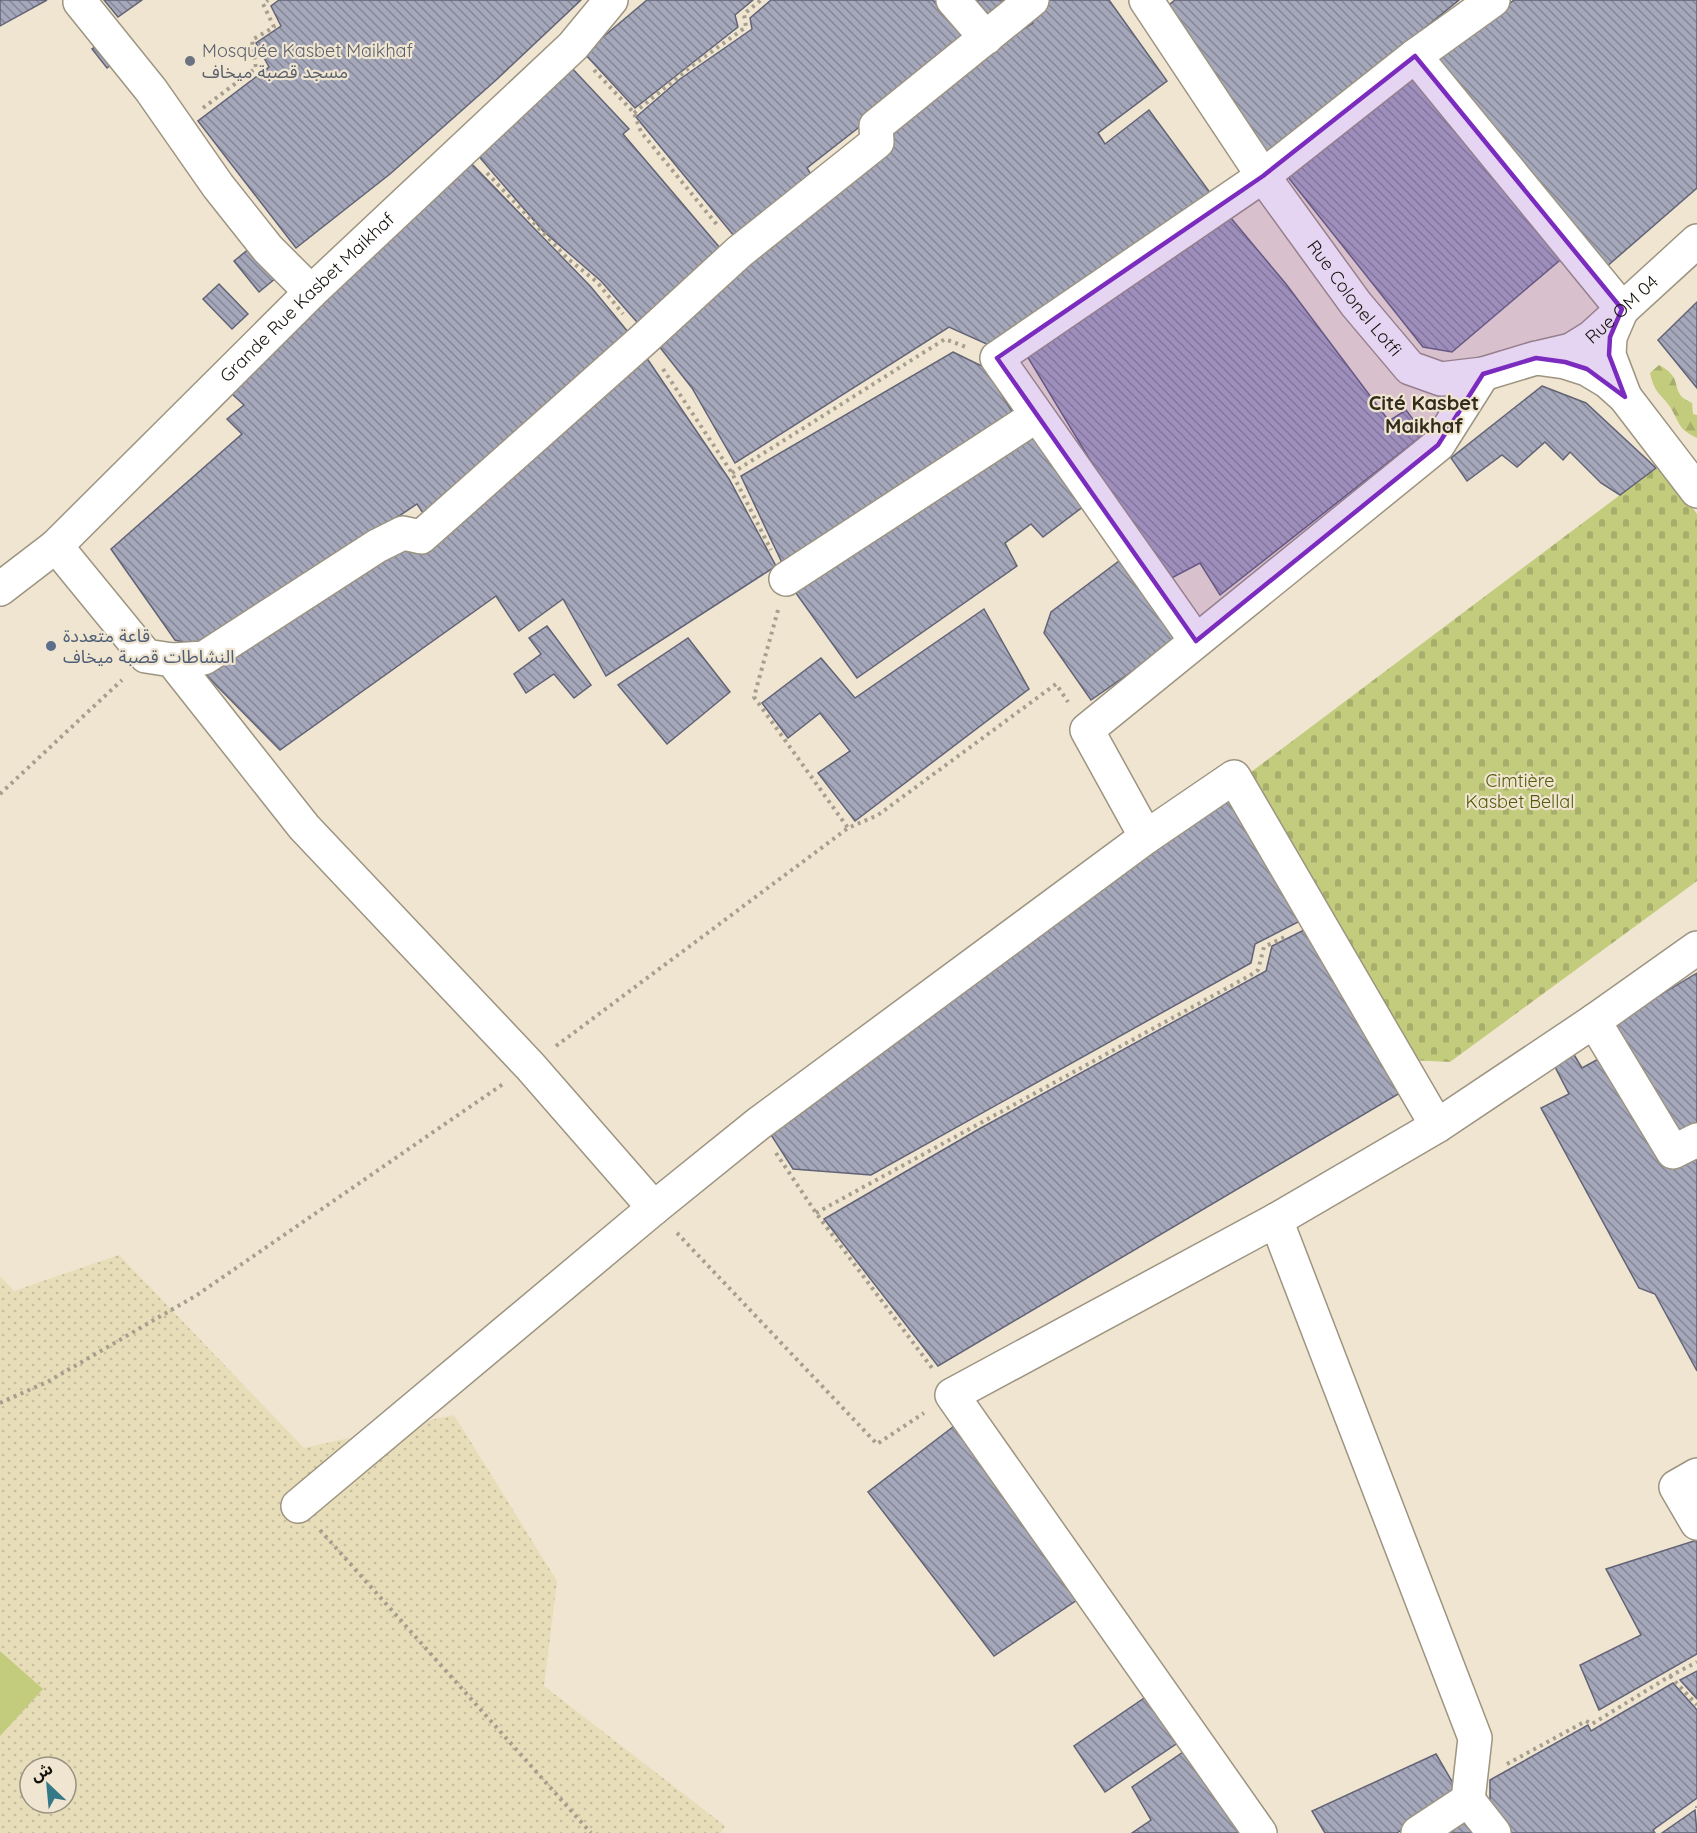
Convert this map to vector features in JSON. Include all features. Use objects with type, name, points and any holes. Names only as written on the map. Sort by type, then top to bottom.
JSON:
[{"type":"street","points":[[82,0],[80,2],[151,90],[218,186],[268,249],[310,292]]},
{"type":"street","name":"Grande Rue Kasbet Maikhaf","points":[[0,590],[56,546],[310,292],[573,46],[612,0]]},
{"type":"street","points":[[953,0],[986,38]]},
{"type":"street","points":[[159,658],[204,658],[377,546],[403,532],[421,537],[644,340],[739,252],[877,142],[876,126],[1032,0]]},
{"type":"street","points":[[1196,640],[997,358],[1263,176],[1415,56],[1493,0]]},
{"type":"street","name":"Rue Colonel Lotfi","points":[[1146,1],[1263,176],[1356,304],[1410,368],[1441,379],[1483,374],[1536,358],[1565,362],[1587,369],[1607,381],[1625,397],[1697,491]]},
{"type":"street","points":[[1415,56],[1622,309],[1610,337],[1609,355],[1625,397]]},
{"type":"street","name":"Rue OM 04","points":[[1536,358],[1571,350],[1592,337],[1697,241]]},
{"type":"street","points":[[1146,837],[1087,730],[1438,445],[1483,374]]},
{"type":"street","points":[[786,579],[1036,416]]},
{"type":"street","points":[[56,546],[159,658],[303,827],[530,1066],[654,1208]]},
{"type":"street","points":[[298,1506],[654,1208],[758,1124],[1146,837],[1234,777],[1437,1126]]},
{"type":"street","points":[[1260,1833],[952,1395],[1276,1220],[1437,1126],[1594,1021],[1697,948]]},
{"type":"street","points":[[1594,1021],[1673,1152],[1697,1140]]},
{"type":"street","points":[[1276,1220],[1475,1738],[1469,1792],[1494,1833]]},
{"type":"street","points":[[1697,1475],[1676,1487],[1697,1523]]},
{"type":"street","points":[[1418,1833],[1469,1792]]},
{"type":"path","points":[[177,127],[256,68],[252,40],[274,27],[263,4],[268,0]]},
{"type":"path","points":[[634,113],[689,68],[746,27],[744,14],[761,0]]},
{"type":"path","points":[[573,46],[634,113],[641,132],[739,252]]},
{"type":"path","points":[[732,473],[945,339],[997,358]]},
{"type":"path","points":[[786,579],[754,697],[848,828]]},
{"type":"path","points":[[0,794],[159,658]]},
{"type":"path","points":[[0,1403],[49,1381],[197,1295],[530,1066],[848,828],[878,815],[1056,684],[1087,730]]},
{"type":"path","points":[[816,1213],[1250,976],[1258,970],[1264,947],[1317,920]]},
{"type":"path","points":[[654,1208],[878,1444],[952,1395],[816,1213],[758,1124]]},
{"type":"path","points":[[298,1506],[591,1833]]},
{"type":"path","points":[[1469,1792],[1586,1721],[1592,1724],[1697,1662]]},
{"type":"path","points":[[1670,1676],[1697,1705]]},
{"type":"highlighted area","points":[[1415,56],[1622,309],[1610,337],[1609,355],[1625,397],[1587,369],[1565,362],[1536,358],[1483,374],[1438,445],[1196,641],[997,358],[1263,176]]},
{"type":"green space","points":[[1659,365],[1674,378],[1683,398],[1692,403],[1693,414],[1697,415],[1697,438],[1681,427],[1654,386],[1650,373]]},
{"type":"green space","name":"Cimtière Kasbet Bellal","points":[[1656,468],[1673,479],[1697,514],[1697,881],[1450,1062],[1410,1060],[1255,798],[1251,772]]},
{"type":"green space","points":[[0,1651],[43,1689],[0,1736]]},
{"type":"sand","points":[[119,1255],[304,1448],[454,1415],[557,1581],[544,1686],[725,1826],[721,1833],[0,1833],[0,1736],[42,1689],[0,1651],[0,1276],[14,1291]]},
{"type":"building","points":[[0,0],[47,0],[0,26]]},
{"type":"building","points":[[104,0],[142,0],[118,17]]},
{"type":"building","points":[[279,0],[581,0],[495,81],[390,174],[296,248],[198,121],[269,67],[256,43],[281,26],[271,6]]},
{"type":"building","points":[[647,0],[753,0],[735,15],[738,27],[635,108],[584,53]]},
{"type":"building","points":[[771,0],[933,0],[968,42],[807,168],[815,181],[739,242],[636,117],[680,79],[752,29],[750,18]]},
{"type":"building","points":[[976,0],[1015,0],[992,19]]},
{"type":"building","points":[[1048,0],[1109,0],[1167,81],[1098,133],[1105,144],[1149,110],[1214,198],[991,346],[949,327],[735,463],[692,388],[655,341],[882,134],[969,64],[1033,23],[1030,13]]},
{"type":"building","points":[[1175,0],[1459,0],[1267,157],[1164,9]]},
{"type":"building","points":[[1514,0],[1697,0],[1697,188],[1605,268],[1434,61]]},
{"type":"building","points":[[103,41],[118,59],[107,68],[92,49]]},
{"type":"building","points":[[568,64],[629,129],[623,134],[726,255],[643,329],[601,281],[543,231],[476,153]]},
{"type":"building","points":[[1413,78],[1565,256],[1452,352],[1423,347],[1288,177]]},
{"type":"building","points":[[470,162],[591,287],[633,338],[427,519],[417,504],[202,647],[175,640],[111,549],[242,434],[227,419],[244,405],[231,393],[245,359]]},
{"type":"building","points":[[1225,211],[1286,284],[1389,421],[1406,410],[1424,434],[1220,595],[1200,563],[1164,582],[1024,351]]},
{"type":"building","points":[[250,248],[276,278],[259,292],[234,261]]},
{"type":"building","points":[[219,284],[248,314],[232,329],[203,299]]},
{"type":"building","points":[[1697,302],[1697,388],[1658,340]]},
{"type":"building","points":[[953,352],[986,368],[1017,420],[784,567],[741,476]]},
{"type":"building","points":[[646,357],[729,479],[776,566],[606,676],[563,599],[519,631],[496,596],[280,750],[201,670],[397,547]]},
{"type":"building","points":[[1542,386],[1586,403],[1656,468],[1620,495],[1601,483],[1570,452],[1563,460],[1545,442],[1517,467],[1502,455],[1467,481],[1451,458]]},
{"type":"building","points":[[1033,427],[1088,503],[1043,537],[1031,524],[1005,543],[1017,566],[857,678],[793,589]]},
{"type":"building","points":[[1119,561],[1177,640],[1091,700],[1044,633],[1051,612]]},
{"type":"building","points":[[984,609],[1029,689],[855,821],[818,773],[850,751],[820,713],[788,738],[762,703],[821,658],[855,698]]},
{"type":"building","points":[[547,626],[591,685],[574,698],[554,674],[526,693],[514,674],[541,654],[529,638]]},
{"type":"building","points":[[688,638],[730,692],[667,744],[618,685]]},
{"type":"building","points":[[1232,794],[1302,920],[1255,944],[1251,963],[871,1175],[793,1169],[766,1127]]},
{"type":"building","points":[[1306,929],[1400,1093],[938,1366],[824,1219],[979,1129],[1266,971],[1272,946]]},
{"type":"building","points":[[1697,973],[1697,1132],[1678,1144],[1605,1028]]},
{"type":"building","points":[[1573,1053],[1582,1068],[1604,1056],[1697,1149],[1697,1371],[1655,1294],[1639,1288],[1541,1108],[1569,1094],[1553,1063]]},
{"type":"building","points":[[962,1420],[1083,1596],[994,1656],[868,1492]]},
{"type":"building","points":[[1697,1540],[1697,1654],[1599,1710],[1580,1665],[1641,1635],[1606,1569]]},
{"type":"building","points":[[1697,1671],[1697,1699],[1680,1680]]},
{"type":"building","points":[[1673,1683],[1697,1710],[1697,1798],[1653,1830],[1655,1833],[1512,1833],[1490,1805],[1490,1780],[1588,1725],[1591,1731]]},
{"type":"building","points":[[1153,1692],[1185,1738],[1105,1792],[1074,1746]]},
{"type":"building","points":[[1189,1748],[1250,1833],[1132,1833],[1151,1820],[1132,1787]]},
{"type":"building","points":[[1436,1754],[1457,1790],[1397,1833],[1325,1833],[1312,1811]]},
{"type":"building","points":[[1695,1810],[1697,1833],[1662,1833]]},
{"type":"building","points":[[1459,1819],[1483,1833],[1438,1833]]},
{"type":"place","name":"Mosquée Kasbet Maikhaf مسجد قصبة ميخاف","points":[[190,61]]},
{"type":"place","name":"قاعة متعددة النشاطات قصبة ميخاف","points":[[51,646]]},
{"type":"district","name":"Cité Kasbet Maikhaf","points":[[1424,414]]}]
